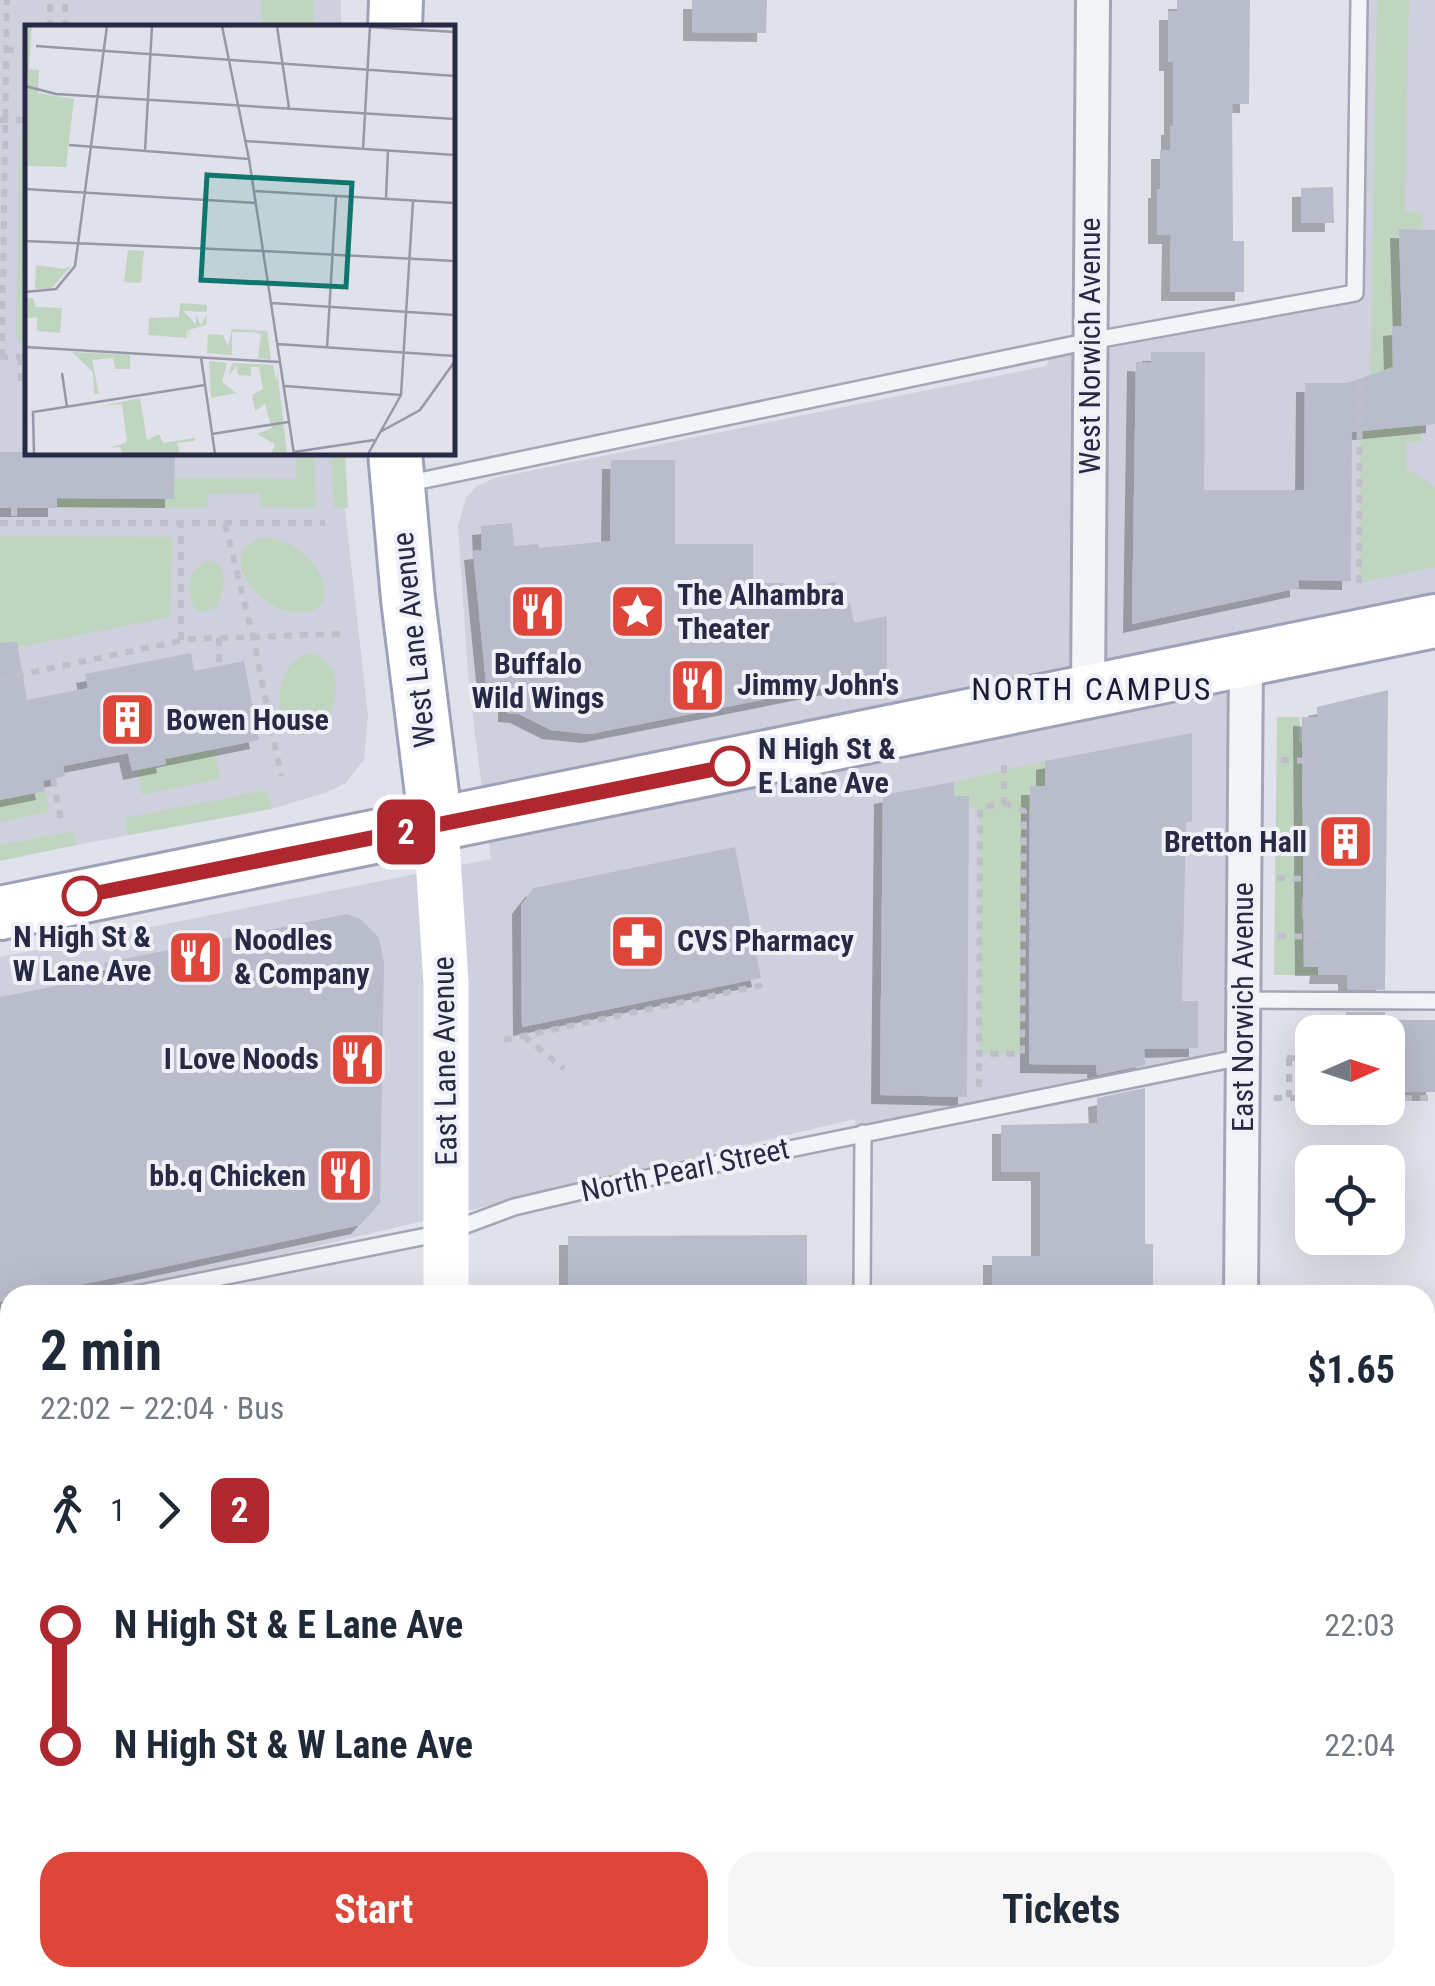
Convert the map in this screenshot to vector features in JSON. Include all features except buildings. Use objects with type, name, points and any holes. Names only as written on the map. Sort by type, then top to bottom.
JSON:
[{"type":"main road","name":"West Lane Avenue","points":[[396,469],[436,826]]},
{"type":"main road","points":[[0,913],[1435,621]]},
{"type":"street","name":"West Norwich Avenue","points":[[1088,693],[1093,0]]},
{"type":"street","name":"East Norwich Avenue","points":[[1240,1285],[1246,660]]},
{"type":"street","name":"East Lane Avenue","points":[[436,826],[446,983],[446,1285]]},
{"type":"lane","points":[[396,469],[1354,294],[1359,0]]},
{"type":"lane","points":[[1243,1000],[1435,1001]]},
{"type":"lane","name":"North Pearl Street","points":[[181,1285],[447,1232],[517,1206],[862,1132],[1242,1057]]},
{"type":"lane","points":[[862,1132],[862,1285]]},
{"type":"path","points":[[7,0],[1,357],[24,357],[21,386]]},
{"type":"path","points":[[65,25],[66,0]]},
{"type":"path","points":[[6,50],[25,50]]},
{"type":"path","points":[[1359,583],[1360,383]]},
{"type":"path","points":[[14,508],[14,523]]},
{"type":"path","points":[[0,522],[325,523]]},
{"type":"path","points":[[181,524],[181,640]]},
{"type":"path","points":[[224,524],[253,637],[281,776]]},
{"type":"path","points":[[0,678],[181,640],[340,634]]},
{"type":"path","points":[[219,638],[219,666]]},
{"type":"path","points":[[1275,760],[1314,761]]},
{"type":"path","points":[[1004,765],[1004,802]]},
{"type":"path","points":[[53,779],[62,825]]},
{"type":"path","points":[[1004,802],[1024,811],[1022,1054],[979,1054],[980,808],[1004,802]]},
{"type":"path","points":[[1274,878],[1315,879]]},
{"type":"path","points":[[1274,936],[1317,937]]},
{"type":"path","points":[[504,1040],[559,1024],[763,985]]},
{"type":"path","points":[[524,1036],[564,1069]]},
{"type":"path","points":[[1289,1098],[1289,1058],[1295,1058]]},
{"type":"path","points":[[1272,1098],[1295,1098]]},
{"type":"path","points":[[1405,1098],[1435,1098]]},
{"type":"shaded area","points":[[0,0],[341,0],[341,25],[25,25],[25,455],[341,455],[368,716],[364,759],[346,783],[271,809],[0,859]]},
{"type":"shaded area","points":[[1359,0],[1435,0],[1435,621],[1246,660],[1242,1057],[856,1134],[855,1119],[152,1285],[0,1285],[0,957],[491,859],[469,687],[458,526],[466,498],[476,487],[494,478],[1046,366],[1055,348],[1354,293]]},
{"type":"green space","points":[[261,0],[314,0],[313,25],[261,25]]},
{"type":"green space","points":[[1377,0],[1409,0],[1405,212],[1423,213],[1423,229],[1399,229],[1401,326],[1392,327],[1421,425],[1422,442],[1406,443],[1406,468],[1435,487],[1435,567],[1359,583],[1360,383],[1370,383]]},
{"type":"green space","points":[[20,136],[25,136],[25,345],[16,335]]},
{"type":"green space","points":[[297,455],[314,455],[316,508],[260,507],[259,493],[207,494],[208,508],[57,508],[57,498],[174,499],[174,478],[296,479]]},
{"type":"green space","points":[[331,455],[345,455],[348,508],[334,508]]},
{"type":"green space","points":[[0,536],[172,537],[170,617],[0,651]]},
{"type":"green space","points":[[266,537],[284,542],[313,563],[325,590],[323,601],[315,610],[284,611],[256,593],[246,580],[242,554],[249,544]]},
{"type":"green space","points":[[209,560],[220,565],[225,580],[218,607],[202,613],[195,609],[189,588],[197,568]]},
{"type":"green space","points":[[311,653],[332,670],[335,697],[323,722],[300,735],[286,728],[279,695],[291,664]]},
{"type":"green space","points":[[1277,717],[1300,717],[1299,742],[1315,743],[1302,781],[1302,806],[1315,806],[1305,831],[1304,851],[1315,897],[1301,897],[1301,919],[1317,920],[1318,975],[1274,975]]},
{"type":"green space","points":[[214,749],[220,779],[142,795],[137,770],[165,765],[165,759]]},
{"type":"green space","points":[[1045,761],[1045,786],[1030,786],[1030,811],[1024,812],[1022,1054],[979,1054],[980,809],[969,808],[969,796],[954,796],[954,782]]},
{"type":"green space","points":[[267,790],[271,809],[128,835],[125,818]]},
{"type":"green space","points":[[45,791],[49,812],[0,822],[0,800]]},
{"type":"green space","points":[[73,831],[76,845],[0,861],[0,845]]},
{"type":"bus line","name":"2","points":[[82,896],[730,766]]},
{"type":"place","name":"Buffalo Wild Wings","points":[[538,611]]},
{"type":"place","name":"The Alhambra Theater","points":[[638,612]]},
{"type":"place","name":"Jimmy John's","points":[[698,685]]},
{"type":"place","name":"Bowen House","points":[[127,720]]},
{"type":"place","name":"N High St & E Lane Ave","points":[[730,766]]},
{"type":"place","name":"Bretton Hall","points":[[1346,842]]},
{"type":"place","name":"N High St & W Lane Ave","points":[[82,896]]},
{"type":"place","name":"CVS Pharmacy","points":[[638,941]]},
{"type":"place","name":"Noodles & Company","points":[[195,957]]},
{"type":"place","name":"I Love Noods","points":[[358,1059]]},
{"type":"place","name":"bb.q Chicken","points":[[345,1176]]},
{"type":"district","name":"NORTH CAMPUS","points":[[1092,689]]}]
